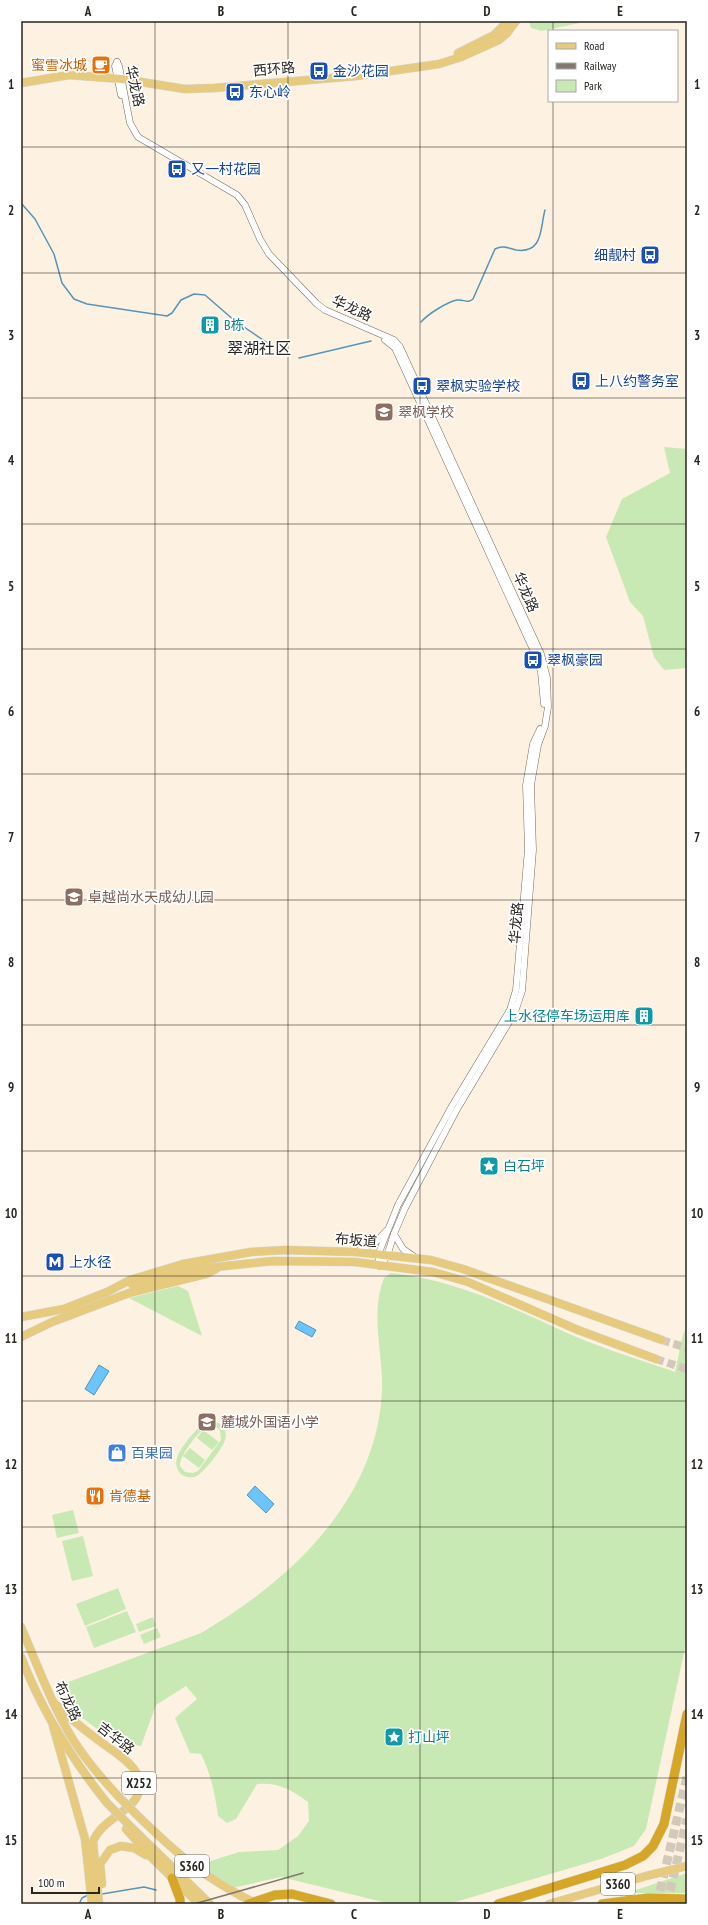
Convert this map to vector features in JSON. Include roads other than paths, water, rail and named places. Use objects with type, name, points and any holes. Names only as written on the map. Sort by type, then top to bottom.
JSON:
[{"type":"highway","points":[[498,1904],[625,1865],[643,1856],[653,1846],[664,1824],[687,1714]]},
{"type":"highway","points":[[172,1878],[180,1899],[180,1904]]},
{"type":"highway","points":[[248,1904],[275,1895],[292,1894],[331,1904]]},
{"type":"highway","points":[[602,1904],[625,1899],[687,1899]]},
{"type":"main road","name":"西环路","points":[[21,78],[68,71],[185,85],[214,84],[370,70],[438,58],[459,52],[494,35],[508,21]]},
{"type":"main road","name":"西环路","points":[[21,83],[69,75],[119,77],[185,88],[214,88],[356,76],[439,64],[461,57],[499,40],[507,33],[516,21]]},
{"type":"main road","name":"布坂道","points":[[21,1318],[64,1309],[183,1264],[251,1252],[292,1250],[356,1252],[431,1260],[463,1269],[662,1340]]},
{"type":"main road","name":"布坂道","points":[[131,1283],[197,1269],[281,1261],[355,1262],[434,1272],[468,1282],[578,1330],[656,1358]]},
{"type":"main road","points":[[21,1337],[52,1322],[90,1307],[148,1287],[200,1275],[217,1268]]},
{"type":"main road","name":"布龙路","points":[[21,1627],[53,1702],[82,1753],[119,1797],[189,1864],[222,1887],[258,1904]]},
{"type":"main road","name":"布龙路","points":[[21,1657],[34,1691],[53,1726]]},
{"type":"main road","name":"吉华路","points":[[53,1702],[78,1725],[130,1765],[138,1777],[140,1787],[133,1801],[95,1836],[93,1842],[96,1883]]},
{"type":"main road","points":[[53,1726],[71,1756],[152,1858],[199,1904]]},
{"type":"main road","name":"X252","points":[[53,1726],[96,1883],[99,1904]]},
{"type":"main road","name":"S360","points":[[128,1828],[210,1904]]},
{"type":"main road","points":[[84,1839],[102,1829]]},
{"type":"main road","points":[[104,1904],[96,1883],[100,1864],[110,1850],[121,1846],[134,1848],[152,1858]]},
{"type":"main road","name":"S360","points":[[549,1904],[646,1876],[687,1866]]},
{"type":"main road","name":"X252","points":[[92,1904],[96,1883]]},
{"type":"street","name":"华龙路","points":[[119,77],[128,128],[137,141],[234,198],[241,207],[260,247],[314,307],[323,313],[388,342],[393,346],[536,656],[543,688],[544,708],[541,726],[533,744],[526,785],[528,849],[514,999],[510,1010],[452,1106],[398,1205],[378,1255]]},
{"type":"street","name":"华龙路","points":[[119,77],[130,123],[138,137],[237,195],[245,205],[260,240],[269,254],[320,307],[390,338],[400,347],[541,654],[548,687],[548,707],[545,726],[538,745],[531,785],[533,850],[522,991],[515,1012],[456,1111],[405,1208],[387,1256],[380,1266]]},
{"type":"street","points":[[356,1252],[377,1241],[388,1229]]},
{"type":"street","points":[[394,1234],[403,1249],[417,1259]]},
{"type":"street","points":[[378,1255],[380,1266]]},
{"type":"water","points":[[299,1321],[316,1330],[312,1337],[295,1328]]},
{"type":"water","points":[[99,1365],[109,1371],[94,1395],[85,1389]]},
{"type":"water","points":[[255,1486],[274,1504],[266,1513],[247,1495]]},
{"type":"waterway","points":[[21,203],[35,219],[54,254],[62,283],[74,299],[87,304],[167,316],[172,313],[181,300],[194,294],[205,295],[235,321],[278,350]]},
{"type":"waterway","points":[[421,322],[433,312],[448,303],[457,300],[467,301],[473,299],[495,249],[503,247],[516,250],[525,250],[532,248],[539,238],[545,210]]},
{"type":"waterway","points":[[299,358],[371,341]]},
{"type":"waterway","points":[[102,1894],[144,1887],[156,1890]]},
{"type":"waterway","points":[[80,1902],[82,1898],[88,1895]]},
{"type":"tunnel","points":[[662,1340],[687,1348]]},
{"type":"tunnel","points":[[656,1359],[687,1369]]},
{"type":"tunnel","points":[[657,1904],[687,1777]]},
{"type":"tunnel","points":[[667,1904],[687,1819]]},
{"type":"railway","points":[[194,1904],[303,1873]]},
{"type":"place","name":"蜜雪冰城","points":[[101,65]]},
{"type":"place","name":"金沙花园","points":[[319,71]]},
{"type":"place","name":"东心岭","points":[[235,92]]},
{"type":"place","name":"又一村花园","points":[[177,169]]},
{"type":"place","name":"细靓村","points":[[650,255]]},
{"type":"place","name":"B栋","points":[[210,325]]},
{"type":"place","name":"上八约警务室","points":[[581,381]]},
{"type":"place","name":"翠枫实验学校","points":[[422,386]]},
{"type":"place","name":"翠枫学校","points":[[384,412]]},
{"type":"place","name":"翠枫豪园","points":[[533,660]]},
{"type":"place","name":"卓越尚水天成幼儿园","points":[[74,897]]},
{"type":"place","name":"上水径停车场运用库","points":[[644,1016]]},
{"type":"place","name":"白石坪","points":[[489,1166]]},
{"type":"place","name":"上水径","points":[[55,1262]]},
{"type":"place","name":"麓城外国语小学","points":[[207,1422]]},
{"type":"place","name":"百果园","points":[[117,1453]]},
{"type":"place","name":"肯德基","points":[[95,1496]]},
{"type":"place","name":"打山坪","points":[[394,1737]]},
{"type":"district","name":"翠湖社区","points":[[259,348]]}]
